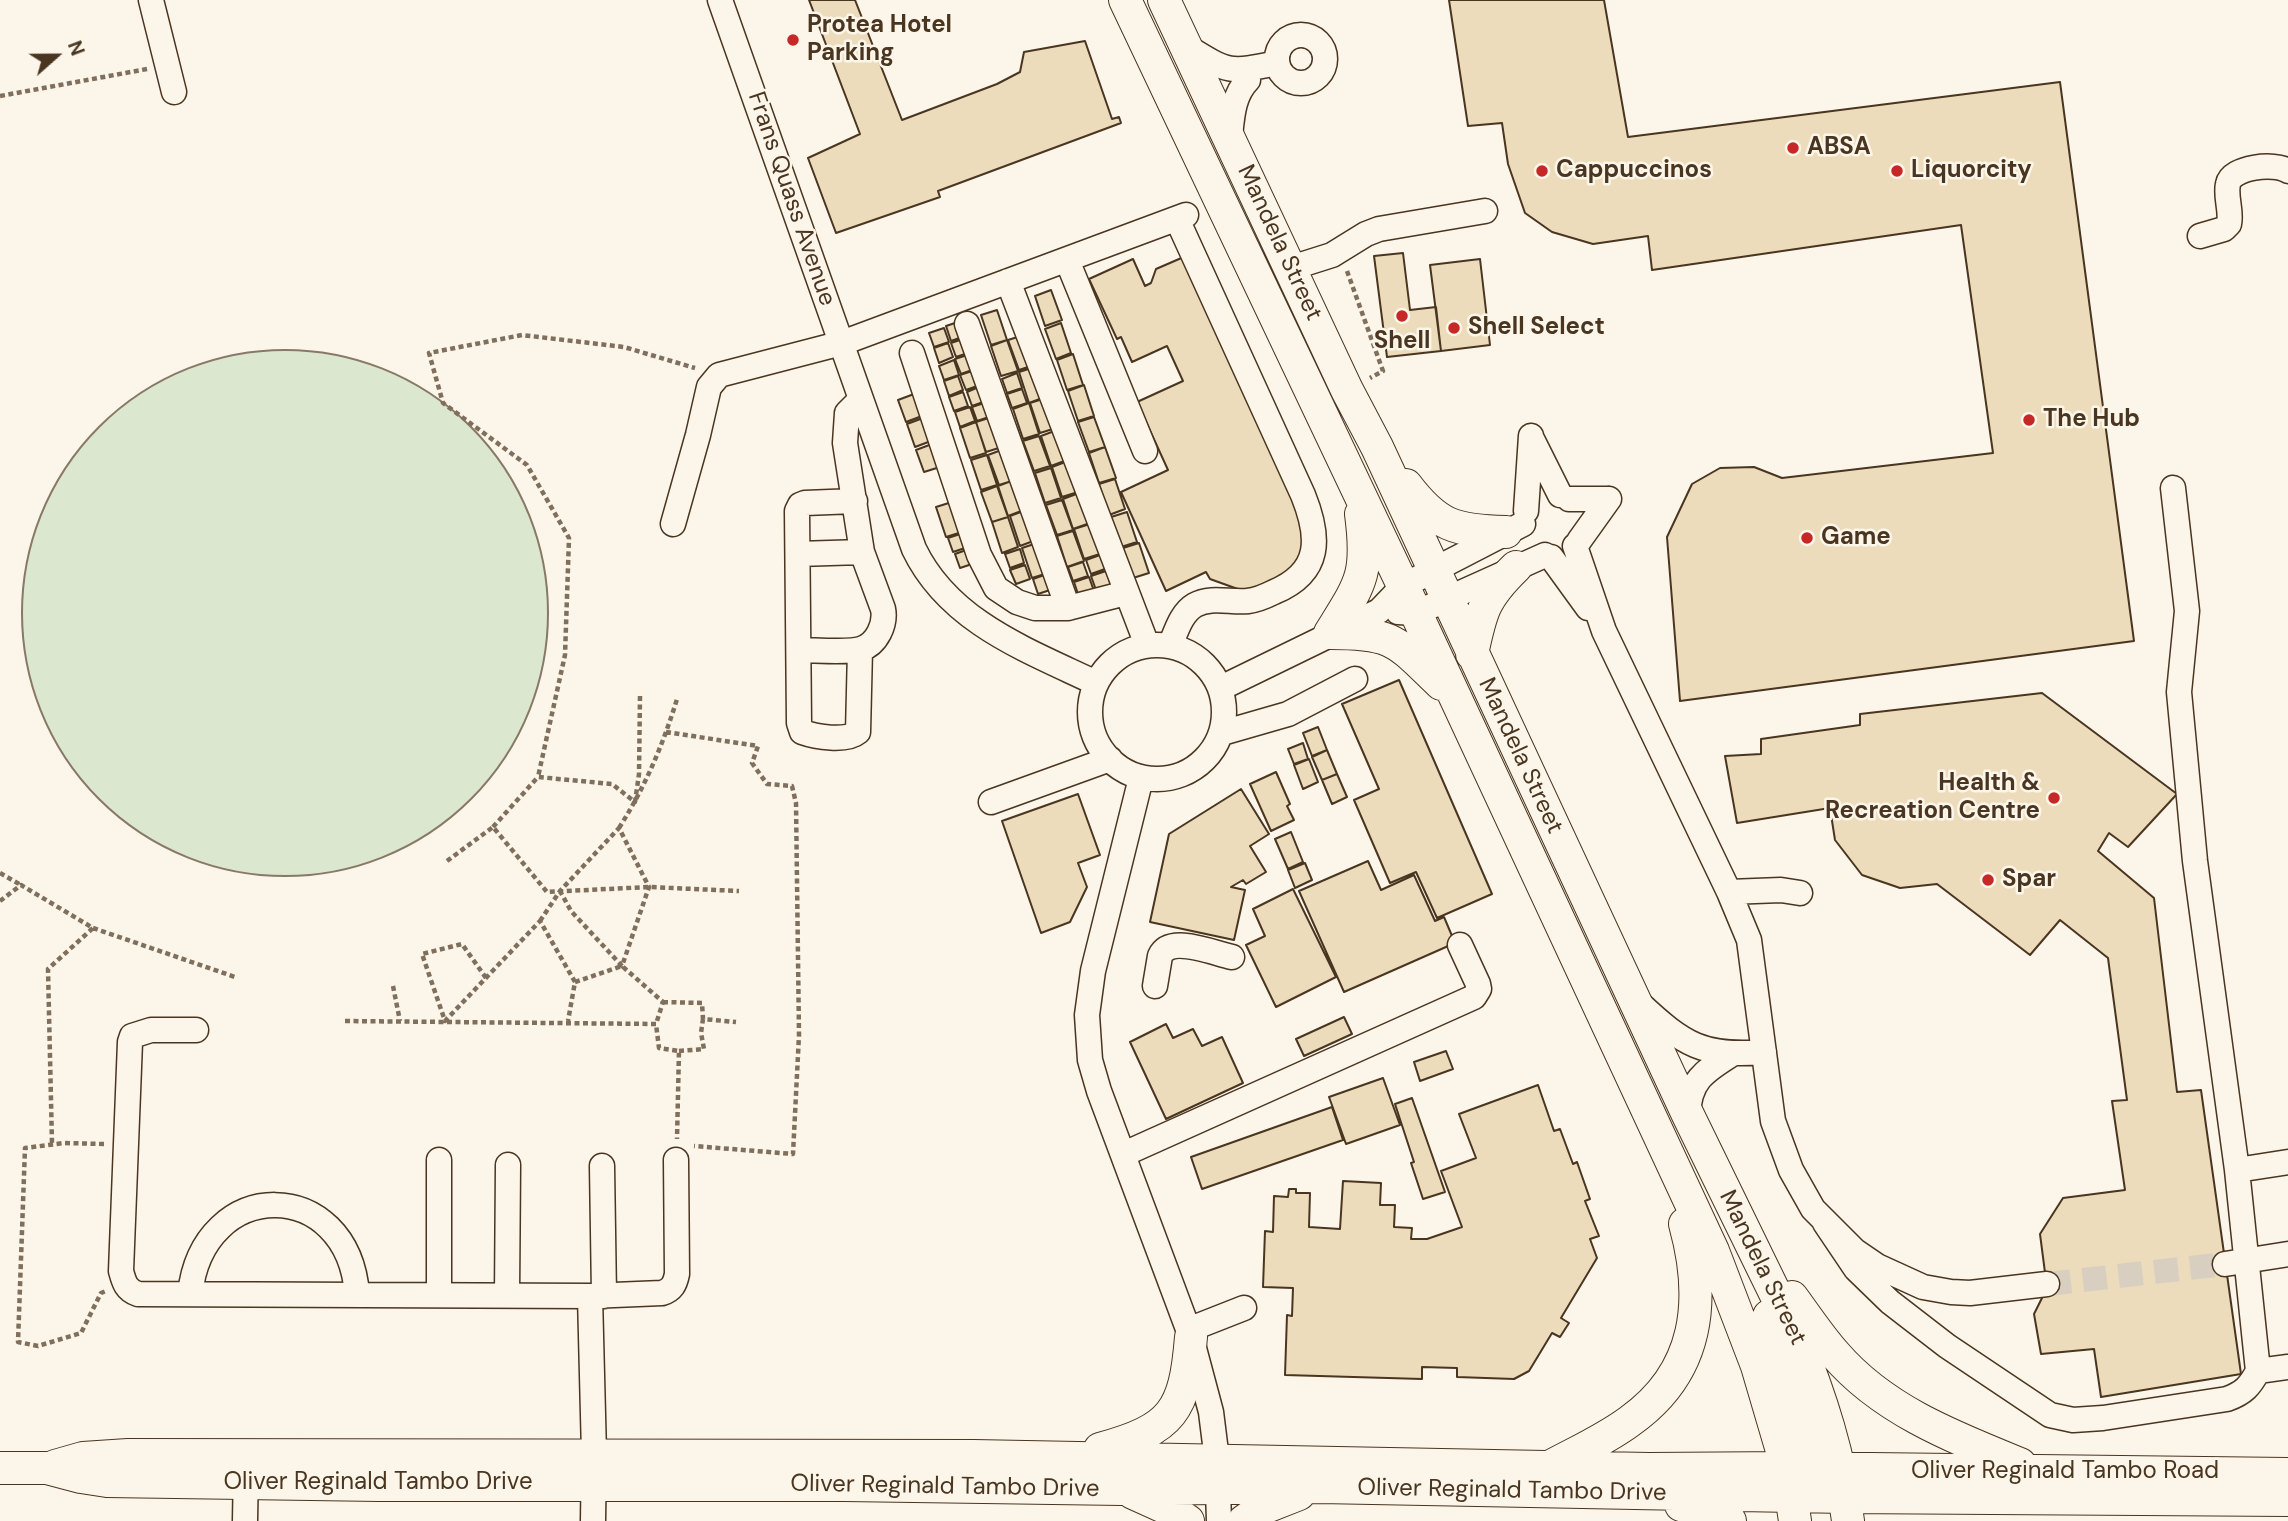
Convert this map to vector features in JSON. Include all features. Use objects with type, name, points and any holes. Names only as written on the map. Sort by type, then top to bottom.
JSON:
[{"type":"main road","name":"Mandela Street","points":[[1125,0],[1410,599],[1713,1251],[1757,1366],[1794,1489]]},
{"type":"main road","name":"Mandela Street","points":[[1164,0],[1808,1366],[1837,1501]]},
{"type":"main road","points":[[1377,447],[1415,497],[1437,519],[1474,531],[1518,522]]},
{"type":"main road","points":[[1330,633],[1355,593],[1364,567],[1365,541],[1359,492]]},
{"type":"main road","points":[[1472,654],[1486,601],[1495,587],[1516,567]]},
{"type":"main road","points":[[1330,633],[1364,633],[1389,638],[1454,697]]},
{"type":"main road","points":[[1549,1467],[1631,1421],[1664,1391],[1682,1362],[1694,1323],[1697,1277],[1693,1252],[1661,1137]]},
{"type":"main road","points":[[1746,1234],[1822,1338],[1858,1377],[1911,1415],[1978,1447],[2038,1471]]},
{"type":"main road","points":[[1746,1234],[1800,1424],[1805,1451],[1794,1489]]},
{"type":"main road","points":[[1069,1458],[1135,1439],[1165,1422],[1177,1405],[1188,1376],[1190,1333]]},
{"type":"main road","name":"Oliver Reginald Tambo Drive","points":[[0,1468],[47,1468],[107,1481],[246,1468],[594,1469],[1069,1458],[1320,1487],[1633,1494],[1794,1489]]},
{"type":"main road","name":"Oliver Reginald Tambo Drive","points":[[594,1469],[1122,1489],[1218,1474],[1549,1467],[1649,1469],[1794,1489],[1837,1501]]},
{"type":"main road","name":"Oliver Reginald Tambo Road","points":[[1837,1501],[2038,1471],[2288,1474]]},
{"type":"main road","points":[[1244,1521],[1272,1504],[1320,1487]]},
{"type":"main road","points":[[1122,1489],[1173,1511],[1188,1521]]},
{"type":"main road","points":[[1633,1494],[1697,1509],[1730,1521]]},
{"type":"main road","name":"Oliver Reginald Tambo Road","points":[[1837,1501],[2288,1500]]},
{"type":"main road","points":[[2055,1521],[2192,1501]]},
{"type":"street","points":[[151,0],[174,92]]},
{"type":"street","name":"Frans Quass Avenue","points":[[720,0],[923,568],[952,603],[977,623],[1096,683]]},
{"type":"street","points":[[1187,47],[1224,69],[1248,69],[1277,63]]},
{"type":"street","points":[[1230,137],[1232,113],[1241,88],[1248,79]]},
{"type":"street","points":[[2200,236],[2224,229],[2229,224],[2227,187],[2228,181],[2235,175],[2270,165],[2288,172]]},
{"type":"street","points":[[1291,268],[1340,251],[1379,229],[1485,211]]},
{"type":"street","points":[[673,524],[709,387],[719,375],[842,342],[1181,217],[1303,495],[1315,527],[1315,537],[1311,560],[1291,585],[1248,601],[1206,601],[1194,606],[1158,645]]},
{"type":"street","points":[[1067,260],[1144,451]]},
{"type":"street","points":[[1009,281],[1126,593],[1158,645]]},
{"type":"street","points":[[967,324],[1068,608]]},
{"type":"street","points":[[912,353],[979,555],[996,588],[1017,602],[1035,608],[1068,608],[1126,593]]},
{"type":"street","points":[[799,650],[860,650],[877,636],[882,628],[884,616],[862,552],[845,443],[845,425],[850,408],[861,398]]},
{"type":"street","points":[[1221,688],[1330,633],[1441,584],[1518,522],[1531,436],[1564,497],[1609,499],[1577,544],[1604,631],[1729,892],[1749,940],[1773,1121],[1783,1151],[1802,1191],[1856,1269],[1891,1302],[1947,1346],[2050,1415],[2073,1420],[2103,1418],[2227,1399],[2239,1395],[2249,1387],[2258,1371],[2237,1262],[2237,1170],[2191,822],[2179,692],[2187,611],[2173,488]]},
{"type":"street","points":[[855,501],[800,505],[797,513],[802,732],[839,737],[853,736],[859,729],[860,650]]},
{"type":"street","points":[[798,554],[862,552]]},
{"type":"street","points":[[1441,584],[1516,567],[1548,556],[1604,631]]},
{"type":"street","points":[[1158,645],[1197,657],[1211,671],[1221,688],[1225,710],[1222,733],[1213,752],[1199,766],[1181,776],[1161,780],[1141,778],[1119,768],[1102,752],[1092,730],[1089,706],[1096,683],[1105,669],[1131,649],[1158,645]]},
{"type":"street","points":[[1222,733],[1288,714],[1355,679]]},
{"type":"street","points":[[991,802],[1110,759]]},
{"type":"street","points":[[1141,778],[1093,971],[1087,1015],[1090,1060],[1099,1091],[1190,1333],[1206,1392],[1218,1474],[1219,1521]]},
{"type":"street","points":[[1729,892],[1781,890],[1800,893]]},
{"type":"street","points":[[1155,986],[1160,956],[1170,945],[1232,957]]},
{"type":"street","points":[[1124,1154],[1474,997],[1479,989],[1478,984],[1460,945]]},
{"type":"street","points":[[1632,996],[1667,1029],[1691,1044],[1732,1054],[1764,1052]]},
{"type":"street","points":[[195,1030],[150,1030],[132,1036],[129,1046],[121,1271],[126,1286],[138,1293],[597,1296],[662,1293],[675,1283],[677,1274],[681,1150]]},
{"type":"street","points":[[1688,1115],[1689,1096],[1699,1078],[1732,1054]]},
{"type":"street","points":[[439,1160],[439,1294]]},
{"type":"street","points":[[2237,1170],[2288,1162]]},
{"type":"street","points":[[507,1295],[508,1165]]},
{"type":"street","points":[[593,1521],[602,1166]]},
{"type":"street","points":[[190,1294],[195,1264],[222,1227],[244,1210],[254,1206],[282,1205],[311,1215],[335,1235],[353,1267],[357,1294]]},
{"type":"street","points":[[1825,1223],[1855,1251],[1877,1266],[1923,1287],[1970,1293],[2047,1284]]},
{"type":"street","points":[[2237,1262],[2288,1254]]},
{"type":"street","points":[[1190,1333],[1244,1308]]},
{"type":"street","points":[[2258,1371],[2288,1367]]},
{"type":"street","points":[[245,1521],[246,1468]]},
{"type":"path","points":[[0,96],[168,66]]},
{"type":"path","points":[[1340,251],[1383,371],[1347,390]]},
{"type":"path","points":[[447,861],[493,827],[538,777],[565,655],[569,538],[527,465],[443,403],[429,353],[522,335],[624,347],[719,375]]},
{"type":"path","points":[[635,802],[639,774],[640,696]]},
{"type":"path","points":[[445,1021],[540,921],[560,891],[619,828],[635,802],[666,733],[677,698]]},
{"type":"path","points":[[666,733],[758,746],[752,763],[767,784],[792,786],[796,803],[799,1035],[793,1154],[681,1150],[679,1051]]},
{"type":"path","points":[[538,777],[612,783],[635,802]]},
{"type":"path","points":[[493,827],[547,892],[649,887],[739,891]]},
{"type":"path","points":[[619,828],[649,887],[622,965]]},
{"type":"path","points":[[0,873],[93,928],[235,977]]},
{"type":"path","points":[[0,901],[21,885]]},
{"type":"path","points":[[560,891],[571,911],[622,965],[663,1002],[702,1003],[701,1033],[704,1049],[679,1051],[659,1048],[656,1024],[663,1002]]},
{"type":"path","points":[[540,921],[575,982],[568,1021]]},
{"type":"path","points":[[52,1144],[48,969],[93,928]]},
{"type":"path","points":[[445,1021],[422,954],[462,944],[486,978]]},
{"type":"path","points":[[575,982],[622,965]]},
{"type":"path","points":[[393,986],[400,1021]]},
{"type":"path","points":[[703,1019],[736,1022]]},
{"type":"path","points":[[345,1021],[568,1021],[656,1024]]},
{"type":"path","points":[[126,1144],[52,1144],[25,1147],[18,1342],[38,1346],[81,1333],[101,1293],[126,1286]]},
{"type":"green space","points":[[285,350],[336,355],[386,370],[431,394],[471,427],[504,467],[528,512],[543,562],[548,613],[543,664],[528,714],[504,759],[471,799],[431,832],[386,856],[336,871],[285,876],[234,871],[184,856],[139,832],[99,799],[66,759],[42,714],[27,664],[22,613],[27,562],[42,512],[66,467],[99,427],[139,394],[184,370],[234,355]]},
{"type":"building","points":[[809,0],[855,0],[902,120],[997,84],[1020,72],[1024,52],[1085,41],[1112,119],[1119,117],[1121,123],[938,191],[940,197],[836,233],[808,158],[860,134]]},
{"type":"building","points":[[1449,0],[1604,0],[1628,137],[2060,82],[2134,641],[1680,701],[1667,537],[1692,484],[1720,468],[1754,467],[1782,478],[1993,453],[1961,225],[1652,270],[1648,236],[1593,244],[1552,232],[1525,213],[1508,164],[1502,123],[1468,126]]},
{"type":"building","points":[[1403,253],[1410,310],[1436,307],[1441,351],[1387,357],[1374,256]]},
{"type":"building","points":[[1186,256],[1311,530],[1299,568],[1246,592],[1210,579],[1206,572],[1166,591],[1121,492],[1168,470],[1137,402],[1183,381],[1167,346],[1132,362],[1121,337],[1117,339],[1089,279],[1133,259],[1145,286],[1151,283],[1156,269]]},
{"type":"building","points":[[1480,259],[1490,345],[1441,351],[1430,265]]},
{"type":"building","points":[[1051,290],[1062,320],[1045,326],[1035,296]]},
{"type":"building","points":[[997,310],[1007,340],[991,345],[981,315]]},
{"type":"building","points":[[961,321],[965,336],[951,341],[946,326]]},
{"type":"building","points":[[1061,323],[1071,353],[1056,359],[1045,329]]},
{"type":"building","points":[[944,328],[949,342],[934,347],[929,333]]},
{"type":"building","points":[[1024,335],[1034,365],[1019,370],[1008,340]]},
{"type":"building","points":[[966,338],[971,352],[956,357],[951,343]]},
{"type":"building","points":[[1007,340],[1018,371],[1001,376],[991,346]]},
{"type":"building","points":[[948,343],[953,357],[939,363],[934,348]]},
{"type":"building","points":[[970,354],[975,369],[961,374],[955,359]]},
{"type":"building","points":[[1073,354],[1083,385],[1067,390],[1057,360]]},
{"type":"building","points":[[954,360],[959,375],[944,380],[939,366]]},
{"type":"building","points":[[1035,367],[1045,397],[1029,403],[1019,372]]},
{"type":"building","points":[[975,370],[980,385],[966,390],[960,375]]},
{"type":"building","points":[[1017,373],[1022,388],[1007,393],[1002,379]]},
{"type":"building","points":[[958,376],[963,390],[949,396],[944,381]]},
{"type":"building","points":[[1084,385],[1094,416],[1078,421],[1068,391]]},
{"type":"building","points":[[981,386],[986,401],[972,406],[967,392]]},
{"type":"building","points":[[1022,389],[1027,403],[1012,408],[1007,394]]},
{"type":"building","points":[[963,392],[968,406],[954,411],[949,397]]},
{"type":"building","points":[[914,394],[922,416],[906,422],[898,400]]},
{"type":"building","points":[[1046,398],[1056,428],[1040,433],[1030,403]]},
{"type":"building","points":[[987,402],[992,416],[977,421],[972,407]]},
{"type":"building","points":[[1029,403],[1039,434],[1023,439],[1013,409]]},
{"type":"building","points":[[970,407],[975,421],[960,427],[955,412]]},
{"type":"building","points":[[992,417],[1002,447],[986,452],[976,422]]},
{"type":"building","points":[[1094,417],[1105,447],[1089,452],[1078,422]]},
{"type":"building","points":[[923,418],[931,441],[915,447],[907,424]]},
{"type":"building","points":[[976,422],[986,453],[970,458],[960,428]]},
{"type":"building","points":[[1057,430],[1067,460],[1051,466],[1041,436]]},
{"type":"building","points":[[1039,436],[1050,466],[1034,471],[1023,441]]},
{"type":"building","points":[[932,444],[940,467],[924,472],[916,450]]},
{"type":"building","points":[[1105,447],[1116,478],[1099,483],[1089,453]]},
{"type":"building","points":[[1004,449],[1015,480],[999,485],[988,455]]},
{"type":"building","points":[[987,455],[997,485],[981,490],[971,460]]},
{"type":"building","points":[[1068,461],[1078,492],[1062,497],[1052,467]]},
{"type":"building","points":[[1051,468],[1061,498],[1045,503],[1035,473]]},
{"type":"building","points":[[1115,479],[1125,509],[1109,515],[1099,484]]},
{"type":"building","points":[[1014,480],[1024,510],[1008,516],[998,486]]},
{"type":"building","points":[[997,486],[1008,517],[992,522],[981,492]]},
{"type":"building","points":[[1079,493],[1090,523],[1073,529],[1063,499]]},
{"type":"building","points":[[1062,500],[1073,530],[1057,535],[1046,505]]},
{"type":"building","points":[[952,502],[962,532],[946,537],[936,507]]},
{"type":"building","points":[[1026,510],[1036,540],[1020,546],[1010,516]]},
{"type":"building","points":[[1127,512],[1137,542],[1121,547],[1111,517]]},
{"type":"building","points":[[1008,517],[1018,547],[1002,553],[992,522]]},
{"type":"building","points":[[1090,524],[1100,554],[1084,559],[1074,529]]},
{"type":"building","points":[[1073,531],[1084,561],[1067,567],[1057,536]]},
{"type":"building","points":[[963,533],[968,547],[953,552],[948,538]]},
{"type":"building","points":[[1037,543],[1048,573],[1032,578],[1022,548]]},
{"type":"building","points":[[1139,543],[1149,573],[1133,578],[1123,548]]},
{"type":"building","points":[[969,549],[975,563],[960,568],[955,554]]},
{"type":"building","points":[[1020,549],[1024,563],[1010,568],[1005,554]]},
{"type":"building","points":[[1100,555],[1105,569],[1091,574],[1086,560]]},
{"type":"building","points":[[1083,562],[1088,576],[1073,581],[1068,567]]},
{"type":"building","points":[[1025,565],[1030,579],[1016,584],[1010,570]]},
{"type":"building","points":[[1106,571],[1111,585],[1096,590],[1091,576]]},
{"type":"building","points":[[1047,574],[1053,589],[1038,594],[1033,579]]},
{"type":"building","points":[[1089,577],[1094,591],[1079,597],[1074,582]]},
{"type":"building","points":[[1399,680],[1492,894],[1437,918],[1416,872],[1390,883],[1354,800],[1379,789],[1342,704]]},
{"type":"building","points":[[2042,693],[2177,794],[2128,847],[2109,833],[2098,851],[2154,898],[2177,1092],[2201,1090],[2241,1374],[2101,1397],[2094,1349],[2041,1354],[2034,1314],[2047,1288],[2040,1234],[2063,1198],[2125,1190],[2112,1101],[2127,1100],[2108,958],[2060,920],[2030,955],[1937,884],[1900,888],[1862,875],[1835,840],[1830,808],[1737,823],[1725,756],[1761,754],[1761,739],[1860,725],[1860,714]]},
{"type":"building","points":[[1318,727],[1327,750],[1312,756],[1303,733]]},
{"type":"building","points":[[1303,743],[1308,759],[1294,764],[1288,749]]},
{"type":"building","points":[[1327,750],[1337,774],[1322,780],[1312,757]]},
{"type":"building","points":[[1309,759],[1318,782],[1303,789],[1294,765]]},
{"type":"building","points":[[1276,772],[1294,820],[1271,831],[1250,784]]},
{"type":"building","points":[[1337,774],[1347,797],[1332,804],[1322,780]]},
{"type":"building","points":[[1241,789],[1269,834],[1250,846],[1266,872],[1246,884],[1243,880],[1231,887],[1245,890],[1234,940],[1150,922],[1169,834]]},
{"type":"building","points":[[1078,794],[1100,855],[1078,863],[1087,887],[1070,922],[1041,933],[1002,821]]},
{"type":"building","points":[[1291,832],[1303,862],[1288,869],[1275,839]]},
{"type":"building","points":[[1368,861],[1381,890],[1414,875],[1435,921],[1444,917],[1455,943],[1344,992],[1299,891]]},
{"type":"building","points":[[1305,863],[1312,880],[1295,888],[1288,870]]},
{"type":"building","points":[[1293,889],[1336,977],[1276,1007],[1246,945],[1265,936],[1253,909]]},
{"type":"building","points":[[1344,1017],[1352,1034],[1304,1056],[1296,1039]]},
{"type":"building","points":[[1166,1024],[1173,1038],[1193,1029],[1202,1046],[1222,1037],[1243,1083],[1166,1119],[1130,1042]]},
{"type":"building","points":[[1446,1051],[1453,1069],[1420,1081],[1414,1062]]},
{"type":"building","points":[[1383,1078],[1400,1125],[1346,1144],[1329,1097]]},
{"type":"building","points":[[1538,1085],[1554,1131],[1560,1129],[1573,1164],[1577,1162],[1590,1199],[1585,1201],[1599,1236],[1590,1239],[1597,1258],[1561,1318],[1569,1323],[1560,1337],[1552,1333],[1529,1371],[1514,1379],[1457,1377],[1457,1368],[1422,1367],[1422,1379],[1285,1375],[1287,1315],[1292,1316],[1293,1288],[1263,1287],[1265,1231],[1273,1232],[1274,1196],[1288,1197],[1289,1189],[1296,1189],[1296,1193],[1310,1193],[1309,1227],[1340,1229],[1343,1181],[1381,1183],[1380,1205],[1395,1205],[1394,1227],[1412,1228],[1411,1239],[1427,1239],[1462,1227],[1441,1171],[1476,1158],[1459,1114]]},
{"type":"building","points":[[1412,1098],[1445,1192],[1423,1199],[1395,1104]]},
{"type":"building","points":[[1332,1107],[1343,1140],[1202,1189],[1191,1157]]},
{"type":"tunnel","points":[[2047,1284],[2225,1264]]},
{"type":"place","name":"Protea Hotel Parking","points":[[793,40]]},
{"type":"place","name":"ABSA","points":[[1793,148]]},
{"type":"place","name":"Cappuccinos","points":[[1542,171]]},
{"type":"place","name":"Liquorcity","points":[[1897,171]]},
{"type":"place","name":"Shell","points":[[1402,316]]},
{"type":"place","name":"Shell Select","points":[[1454,328]]},
{"type":"place","name":"The Hub","points":[[2029,420]]},
{"type":"place","name":"Game","points":[[1807,538]]},
{"type":"place","name":"Health & Recreation Centre","points":[[2054,798]]},
{"type":"place","name":"Spar","points":[[1988,880]]}]
